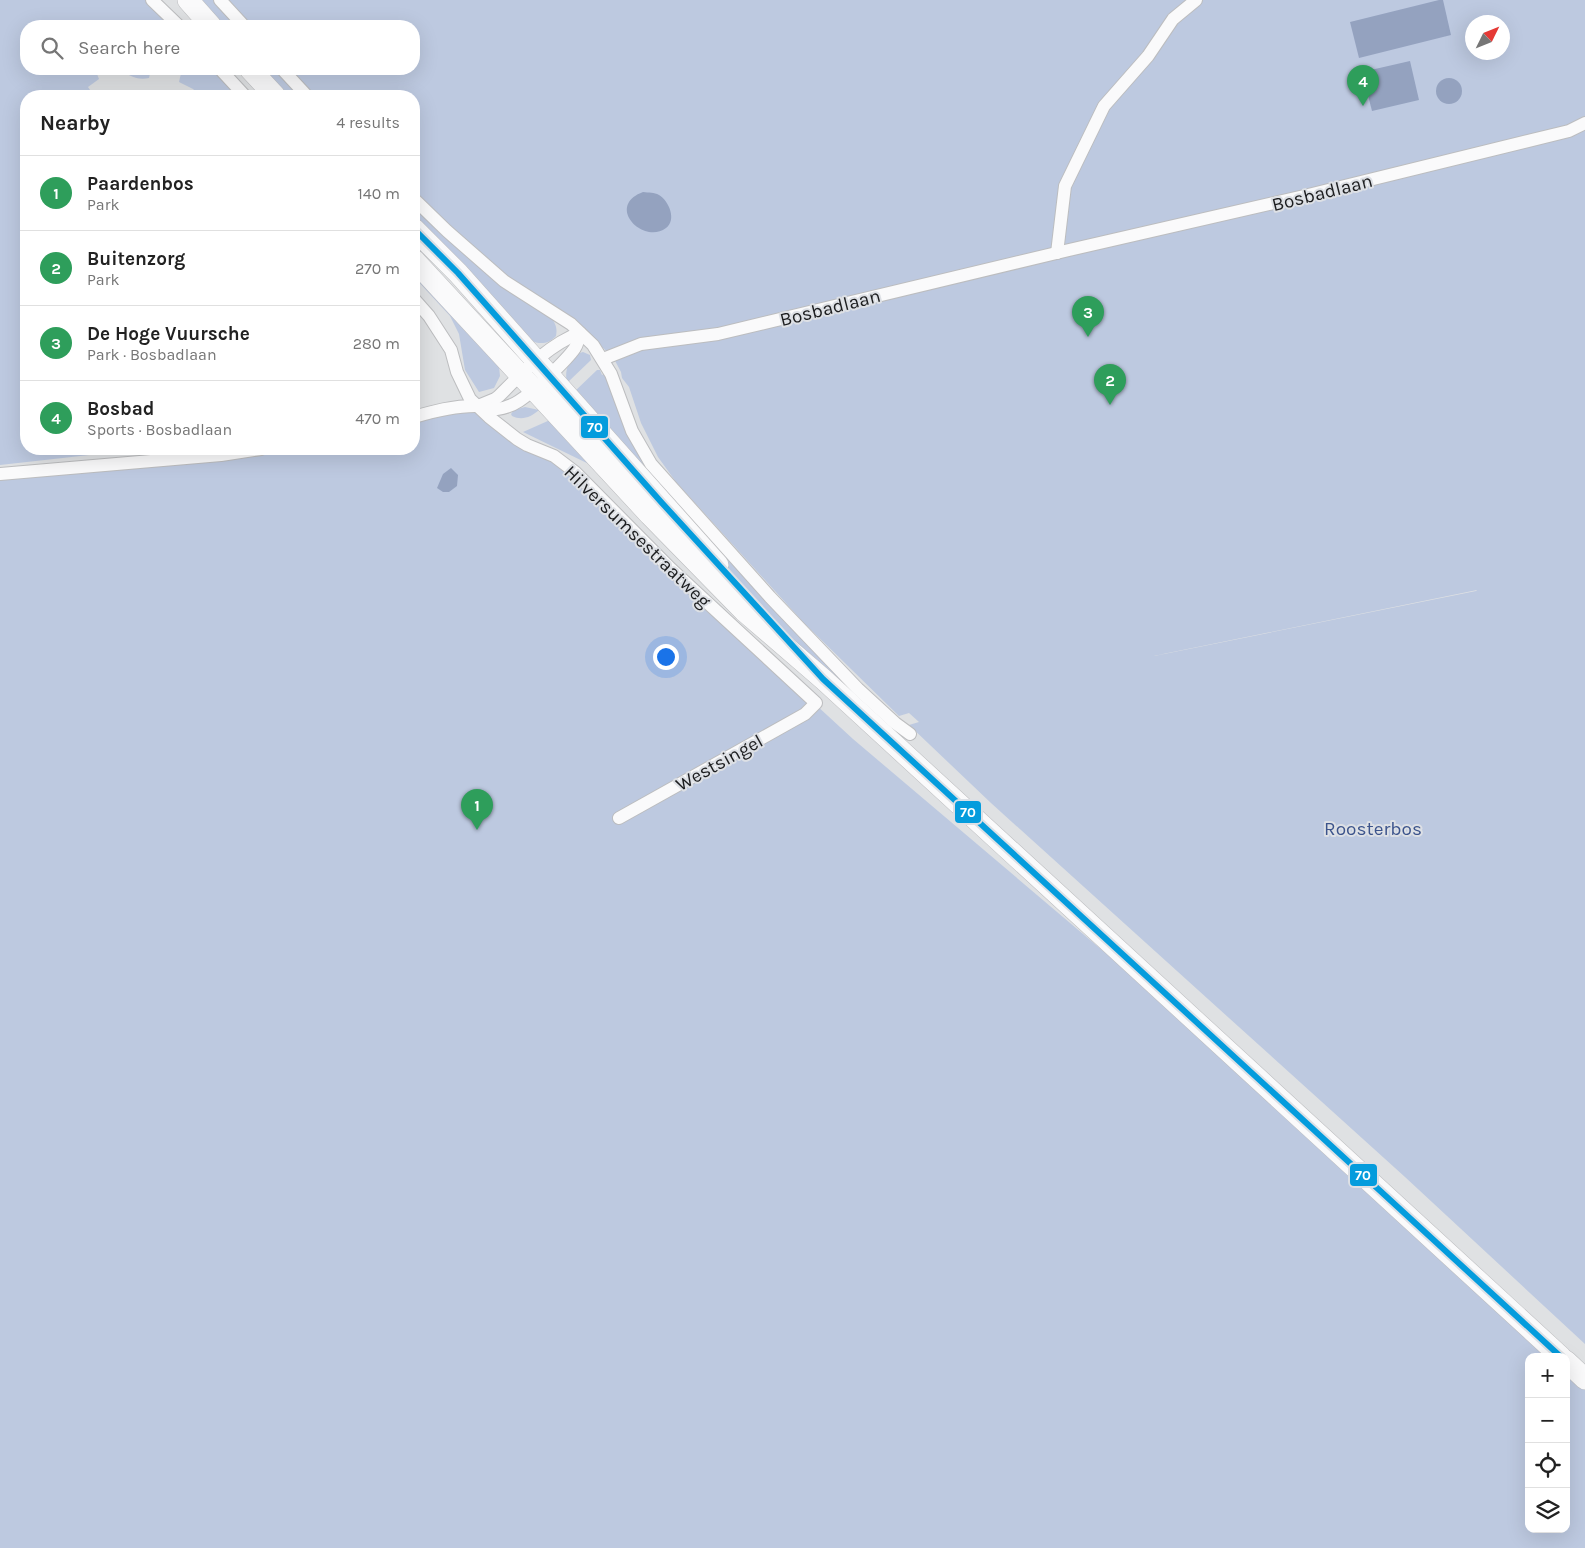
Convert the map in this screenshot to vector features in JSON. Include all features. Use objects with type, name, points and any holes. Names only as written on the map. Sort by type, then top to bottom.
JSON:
[{"type":"main road","points":[[188,0],[206,20]]},
{"type":"main road","points":[[256,75],[269,90]]},
{"type":"main road","name":"Hilversumsestraatweg","points":[[420,235],[458,273],[662,503],[823,679]]},
{"type":"main road","name":"Hilversumsestraatweg","points":[[420,267],[650,515],[744,611],[823,679],[1557,1353]]},
{"type":"main road","points":[[1570,1366],[1585,1379]]},
{"type":"street","points":[[152,0],[173,20]]},
{"type":"street","points":[[220,0],[238,20]]},
{"type":"street","points":[[1057,253],[1065,186],[1104,106],[1148,56],[1173,18],[1196,0]]},
{"type":"street","points":[[226,75],[239,90]]},
{"type":"street","points":[[287,75],[301,90]]},
{"type":"street","name":"Bosbadlaan","points":[[603,359],[641,344],[718,334],[1342,187],[1569,131],[1585,123]]},
{"type":"street","points":[[420,205],[447,231],[504,280],[571,324],[593,345],[611,374],[632,431],[651,464],[770,597],[851,682],[895,723],[910,734]]},
{"type":"street","name":"Hilversumsestraatweg","points":[[420,305],[451,350],[460,380],[470,399],[517,439],[554,456],[575,472],[678,576],[816,703]]},
{"type":"street","points":[[420,415],[449,408],[478,406],[495,399],[526,383],[543,368],[576,347],[580,333]]},
{"type":"street","points":[[478,406],[487,409],[498,409],[511,406],[519,401],[526,383],[543,368],[561,341],[580,333]]},
{"type":"street","points":[[0,474],[221,455]]},
{"type":"street","name":"Westsingel","points":[[619,818],[805,714],[816,703]]},
{"type":"green space","points":[[0,0],[152,0],[170,20],[20,20],[20,75],[97,75],[99,79],[88,87],[90,90],[20,90],[20,455],[89,455],[0,465]]},
{"type":"green space","points":[[197,0],[213,0],[231,20],[215,20]]},
{"type":"green space","name":"Roosterbos","points":[[226,0],[1585,0],[1585,1344],[1405,1177],[991,803],[909,725],[919,722],[909,713],[899,716],[804,623],[676,482],[658,457],[641,423],[629,387],[622,378],[613,357],[570,318],[521,288],[420,199],[420,90],[309,90],[295,75],[420,75],[420,20],[244,20]],"holes":[[[1477,590],[1476,591],[1154,656],[1163,654]]]},
{"type":"green space","points":[[129,75],[150,75],[149,78],[145,79]]},
{"type":"green space","points":[[181,75],[219,75],[232,90],[194,90],[179,82]]},
{"type":"green space","points":[[266,75],[281,75],[295,90],[279,90]]},
{"type":"green space","points":[[420,211],[548,314],[555,324],[556,336],[552,340],[539,343],[521,334],[482,284],[420,228]]},
{"type":"green space","points":[[420,266],[498,357],[500,376],[494,388],[479,392],[465,370],[459,334],[450,316],[420,284]]},
{"type":"green space","points":[[583,352],[590,355],[591,360],[567,383],[566,373],[571,360],[574,356]]},
{"type":"green space","points":[[597,370],[600,370],[602,375],[606,373],[663,486],[814,652],[890,724],[792,639],[727,570],[573,393]]},
{"type":"green space","points":[[525,407],[539,410],[526,418],[512,416],[511,414],[514,410]]},
{"type":"green space","points":[[475,411],[573,476],[630,533],[628,536],[637,544],[639,542],[853,739],[1207,1039],[1550,1353],[1525,1353],[1525,1533],[1570,1533],[1570,1372],[1585,1385],[1585,1548],[0,1548],[0,476],[191,455],[420,455],[420,421],[451,413]]},
{"type":"green space","points":[[550,420],[593,466],[523,432]]},
{"type":"shaded area","points":[[1443,0],[1451,35],[1359,58],[1350,22]]},
{"type":"shaded area","points":[[1410,61],[1419,100],[1372,111],[1362,72]]},
{"type":"shaded area","points":[[1449,78],[1458,82],[1462,91],[1458,100],[1449,104],[1440,100],[1436,91],[1440,82]]},
{"type":"shaded area","points":[[643,192],[657,194],[669,206],[671,220],[666,228],[657,232],[647,232],[632,222],[627,206],[632,198]]},
{"type":"shaded area","points":[[451,468],[458,475],[457,486],[449,492],[443,492],[437,488],[443,474]]},
{"type":"transit line","name":"70","points":[[420,235],[458,273],[662,503],[823,679],[1557,1353]]},
{"type":"place","name":"Bosbad","points":[[1363,106]]},
{"type":"place","name":"De Hoge Vuursche","points":[[1088,337]]},
{"type":"place","name":"Buitenzorg","points":[[1110,405]]},
{"type":"place","name":"Paardenbos","points":[[477,830]]}]
